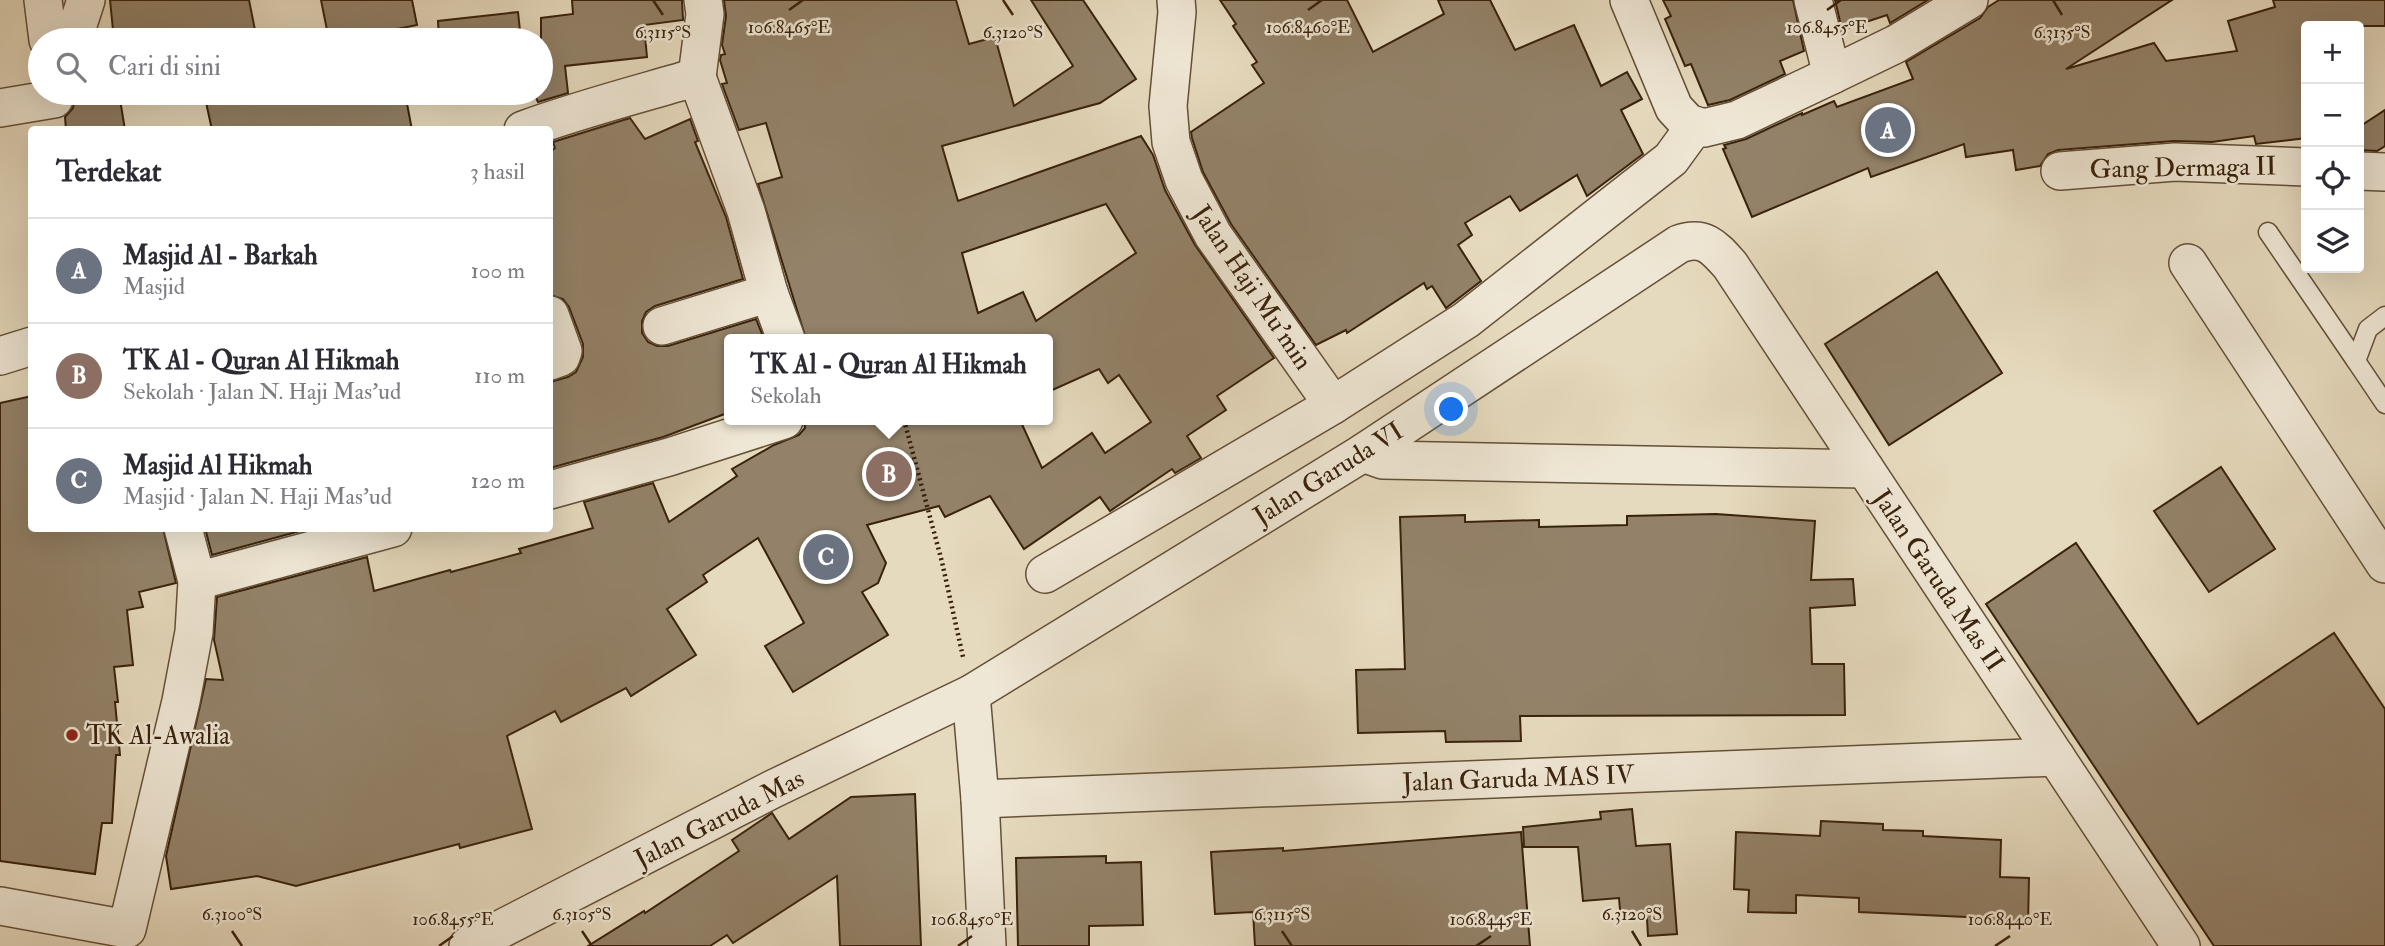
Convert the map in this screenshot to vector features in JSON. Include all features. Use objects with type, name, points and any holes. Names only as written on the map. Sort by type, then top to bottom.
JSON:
[{"type":"street","points":[[43,0],[46,28]]},
{"type":"street","points":[[77,28],[86,0]]},
{"type":"street","points":[[703,0],[705,15],[697,77],[746,211],[769,293],[784,334]]},
{"type":"street","name":"Jalan Haji Mu'min","points":[[1176,0],[1168,106],[1171,142],[1184,180],[1213,235],[1333,405]]},
{"type":"street","points":[[1629,0],[1674,108],[1682,118],[1695,126],[1716,127],[1737,120],[1896,44],[1969,0]]},
{"type":"street","points":[[1813,0],[1832,75]]},
{"type":"street","points":[[534,126],[576,110],[697,77]]},
{"type":"street","points":[[0,108],[41,105]]},
{"type":"street","points":[[1045,574],[1333,405],[1466,320],[1671,159],[1695,126]]},
{"type":"street","name":"Gang Dermaga II","points":[[2060,171],[2175,162],[2301,167]]},
{"type":"street","points":[[2364,172],[2385,172]]},
{"type":"street","name":"Jalan Garuda Mas II","points":[[1679,244],[1693,239],[1704,242],[1730,265],[2181,946]]},
{"type":"street","name":"Jalan Garuda VI","points":[[971,694],[1363,453],[1679,244]]},
{"type":"street","points":[[2188,263],[2385,564]]},
{"type":"street","points":[[662,326],[769,293]]},
{"type":"street","points":[[553,323],[563,351],[561,357],[553,360]]},
{"type":"street","points":[[0,356],[28,347]]},
{"type":"street","points":[[553,489],[669,457],[768,425]]},
{"type":"street","points":[[1363,453],[1383,460],[1866,469]]},
{"type":"street","points":[[0,906],[127,929],[181,701],[194,632],[197,581],[184,532]]},
{"type":"street","points":[[197,581],[381,532]]},
{"type":"street","points":[[971,694],[988,946]]},
{"type":"street","name":"Jalan Garuda Mas","points":[[468,946],[773,789],[971,694]]},
{"type":"street","name":"Jalan Garuda MAS IV","points":[[980,799],[2056,757]]},
{"type":"lane","points":[[2268,232],[2385,404]]},
{"type":"lane","points":[[2356,361],[2368,328],[2385,316]]},
{"type":"path","points":[[905,425],[942,562],[971,694]]},
{"type":"building","points":[[110,0],[249,0],[255,28],[113,28]]},
{"type":"building","points":[[321,0],[412,0],[417,25],[402,28],[327,28]]},
{"type":"building","points":[[572,0],[682,0],[683,20],[644,25],[647,57],[565,66],[568,93],[553,98],[553,28],[541,28],[541,18],[573,14]]},
{"type":"building","points":[[724,0],[956,0],[969,44],[995,37],[1014,106],[1073,66],[1031,0],[1083,0],[1136,79],[1100,103],[942,146],[958,201],[1141,136],[1153,155],[1165,190],[1195,245],[1274,358],[1217,396],[1226,410],[1187,436],[1201,458],[1175,473],[1172,469],[1110,511],[1100,497],[1024,549],[990,496],[945,517],[939,506],[867,525],[886,563],[878,583],[862,592],[888,635],[793,692],[765,646],[804,623],[758,538],[703,575],[707,582],[667,609],[696,655],[631,696],[626,688],[561,722],[555,711],[507,736],[532,829],[460,848],[459,844],[296,886],[257,876],[171,889],[166,856],[206,679],[223,680],[214,640],[217,597],[367,557],[374,591],[450,570],[451,572],[521,553],[519,549],[593,528],[584,502],[653,483],[669,522],[737,476],[732,469],[774,445],[799,435],[805,425],[1022,425],[1042,468],[1092,433],[1105,453],[1151,422],[1119,375],[1108,383],[1099,369],[1053,390],[1053,334],[804,334],[758,184],[782,177],[766,123],[739,130],[722,84],[727,83],[720,60],[721,55],[725,54],[722,45],[726,16]],"holes":[[[1106,204],[1136,253],[1036,321],[1023,292],[978,313],[962,253]]]},
{"type":"building","points":[[1220,0],[1347,0],[1373,52],[1444,14],[1438,0],[1490,0],[1515,50],[1574,25],[1601,86],[1627,72],[1642,99],[1621,110],[1643,154],[1587,196],[1577,175],[1520,211],[1510,196],[1465,223],[1472,235],[1458,245],[1481,281],[1446,308],[1432,286],[1427,289],[1424,283],[1347,333],[1346,330],[1316,345],[1231,224],[1203,172],[1192,138],[1191,132],[1264,83],[1252,65],[1257,62],[1233,26],[1236,24]]},
{"type":"building","points":[[1663,0],[1793,0],[1804,51],[1780,61],[1785,74],[1730,100],[1708,105],[1691,64],[1685,66],[1665,19],[1671,16]]},
{"type":"building","points":[[1835,0],[1928,0],[1890,23],[1887,15],[1842,30]]},
{"type":"building","points":[[1999,0],[2172,0],[2066,69],[2154,43],[2166,61],[2237,51],[2228,21],[2275,7],[2273,0],[2385,0],[2385,26],[2364,26],[2364,21],[2301,21],[2301,139],[2256,144],[2254,136],[2212,142],[2174,141],[2058,150],[2048,154],[2040,166],[2016,170],[2013,150],[1966,157],[1964,144],[1871,177],[1868,168],[1752,217],[1723,149],[1726,148],[1724,145],[1746,139],[1834,101],[1837,107],[1913,79],[1906,62],[1980,18],[1988,7]]},
{"type":"building","points":[[518,12],[520,28],[438,28],[438,21]]},
{"type":"building","points":[[73,105],[121,105],[124,126],[66,126],[65,117]]},
{"type":"building","points":[[207,105],[407,105],[411,126],[211,126]]},
{"type":"building","points":[[2385,110],[2385,146],[2377,151],[2364,150],[2364,124]]},
{"type":"building","points":[[630,118],[645,139],[690,119],[698,141],[695,142],[726,217],[743,279],[655,306],[646,312],[642,321],[642,333],[648,342],[657,346],[668,346],[756,319],[762,334],[724,334],[724,414],[663,437],[553,467],[553,381],[576,372],[583,357],[583,344],[569,307],[563,299],[553,296],[553,142]]},
{"type":"building","points":[[1937,272],[2002,373],[1889,445],[1825,344]]},
{"type":"building","points":[[28,397],[28,532],[164,532],[176,583],[139,592],[143,607],[127,610],[133,665],[114,667],[120,755],[116,755],[112,823],[102,823],[95,874],[0,861],[0,403]]},
{"type":"building","points":[[2221,467],[2275,549],[2209,592],[2154,511]]},
{"type":"building","points":[[1716,514],[1815,521],[1811,580],[1853,579],[1855,605],[1810,608],[1812,664],[1844,664],[1845,715],[1520,716],[1521,741],[1446,742],[1445,731],[1358,733],[1356,670],[1405,669],[1400,517],[1465,515],[1465,522],[1539,520],[1539,527],[1627,525],[1627,516]]},
{"type":"building","points":[[206,532],[296,532],[212,555]]},
{"type":"building","points":[[2076,543],[2198,724],[2334,633],[2385,709],[2385,946],[2214,946],[1986,604]]},
{"type":"building","points":[[915,794],[921,946],[840,946],[837,876],[733,943],[727,935],[710,946],[588,946],[644,911],[645,913],[739,851],[732,840],[772,813],[789,839],[851,797]]},
{"type":"building","points":[[1632,809],[1636,846],[1670,844],[1677,934],[1648,936],[1647,919],[1621,921],[1619,898],[1583,901],[1578,847],[1524,847],[1523,827],[1601,819],[1600,812]]},
{"type":"building","points":[[1821,821],[1883,824],[1883,830],[1923,831],[1923,836],[2001,840],[2000,877],[2029,878],[2028,924],[1987,922],[1988,918],[1859,912],[1859,898],[1796,895],[1796,913],[1748,912],[1749,890],[1734,889],[1736,832],[1820,836]]},
{"type":"building","points":[[1521,832],[1530,946],[1255,946],[1253,912],[1215,914],[1211,852],[1283,848],[1283,851]]},
{"type":"building","points":[[1106,856],[1106,863],[1141,862],[1143,925],[1089,926],[1089,946],[1018,946],[1016,858]]},
{"type":"place","name":"Masjid Al - Barkah","points":[[1888,130]]},
{"type":"place","name":"TK Al - Quran Al Hikmah","points":[[889,474]]},
{"type":"place","name":"Masjid Al Hikmah","points":[[826,557]]},
{"type":"place","name":"TK Al-Awalia","points":[[72,735]]}]
